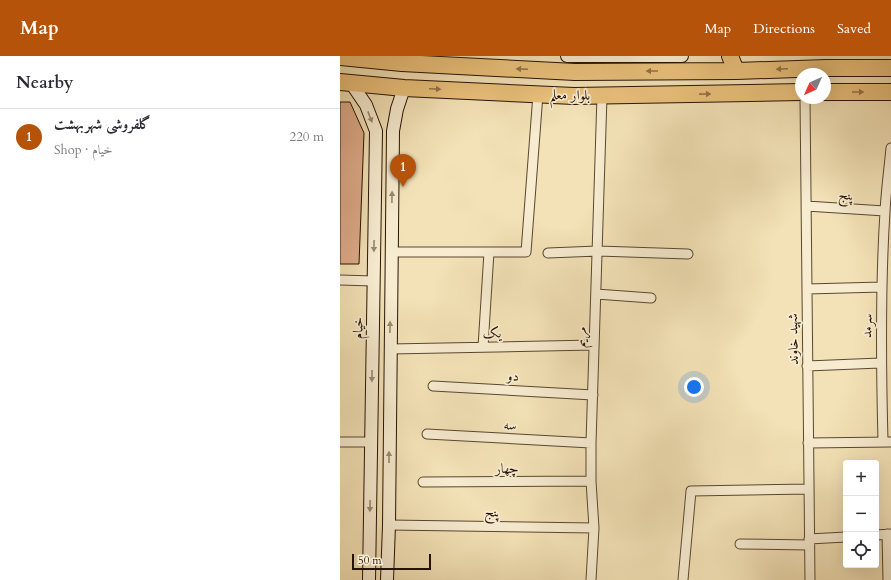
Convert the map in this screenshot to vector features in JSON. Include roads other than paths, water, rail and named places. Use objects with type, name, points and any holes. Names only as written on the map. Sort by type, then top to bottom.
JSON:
[{"type":"highway","points":[[730,56],[736,71]]},
{"type":"highway","name":"بلوار معلم","points":[[340,57],[404,58],[575,72],[891,68]]},
{"type":"highway","name":"بلوار معلم","points":[[345,83],[404,88],[574,96],[795,92]]},
{"type":"highway","points":[[831,92],[891,92]]},
{"type":"main road","points":[[566,56],[682,56]]},
{"type":"main road","name":"خیام","points":[[345,83],[366,105],[376,131],[369,580]]},
{"type":"main road","points":[[387,580],[389,525],[393,132],[397,109],[404,88]]},
{"type":"main road","points":[[374,220],[392,220]]},
{"type":"street","points":[[391,252],[526,252],[538,94]]},
{"type":"street","name":"مریم","points":[[590,580],[594,528],[591,481],[591,443],[602,96]]},
{"type":"street","name":"شهید خاوند","points":[[805,104],[810,580]]},
{"type":"street","name":"سرمد","points":[[887,442],[880,363],[885,211],[891,148]]},
{"type":"street","name":"پنج","points":[[806,206],[885,211]]},
{"type":"street","points":[[548,252],[598,251],[688,254]]},
{"type":"street","points":[[483,347],[489,252]]},
{"type":"street","points":[[340,280],[373,281]]},
{"type":"street","points":[[806,289],[882,287]]},
{"type":"street","points":[[596,294],[651,298]]},
{"type":"street","name":"یک","points":[[390,349],[594,345]]},
{"type":"street","points":[[807,366],[880,363]]},
{"type":"street","name":"دو","points":[[433,386],[593,395]]},
{"type":"street","name":"سه","points":[[427,434],[591,443]]},
{"type":"street","points":[[340,442],[371,442]]},
{"type":"street","points":[[808,443],[887,442]]},
{"type":"street","name":"چهار","points":[[423,482],[591,481]]},
{"type":"street","points":[[684,580],[691,491],[809,489]]},
{"type":"street","name":"پنج","points":[[389,525],[594,528]]},
{"type":"street","points":[[879,535],[889,534],[888,580]]},
{"type":"street","points":[[740,544],[810,542],[843,537]]},
{"type":"place","name":"گلفروشی شهربهشت","points":[[403,187]]}]
